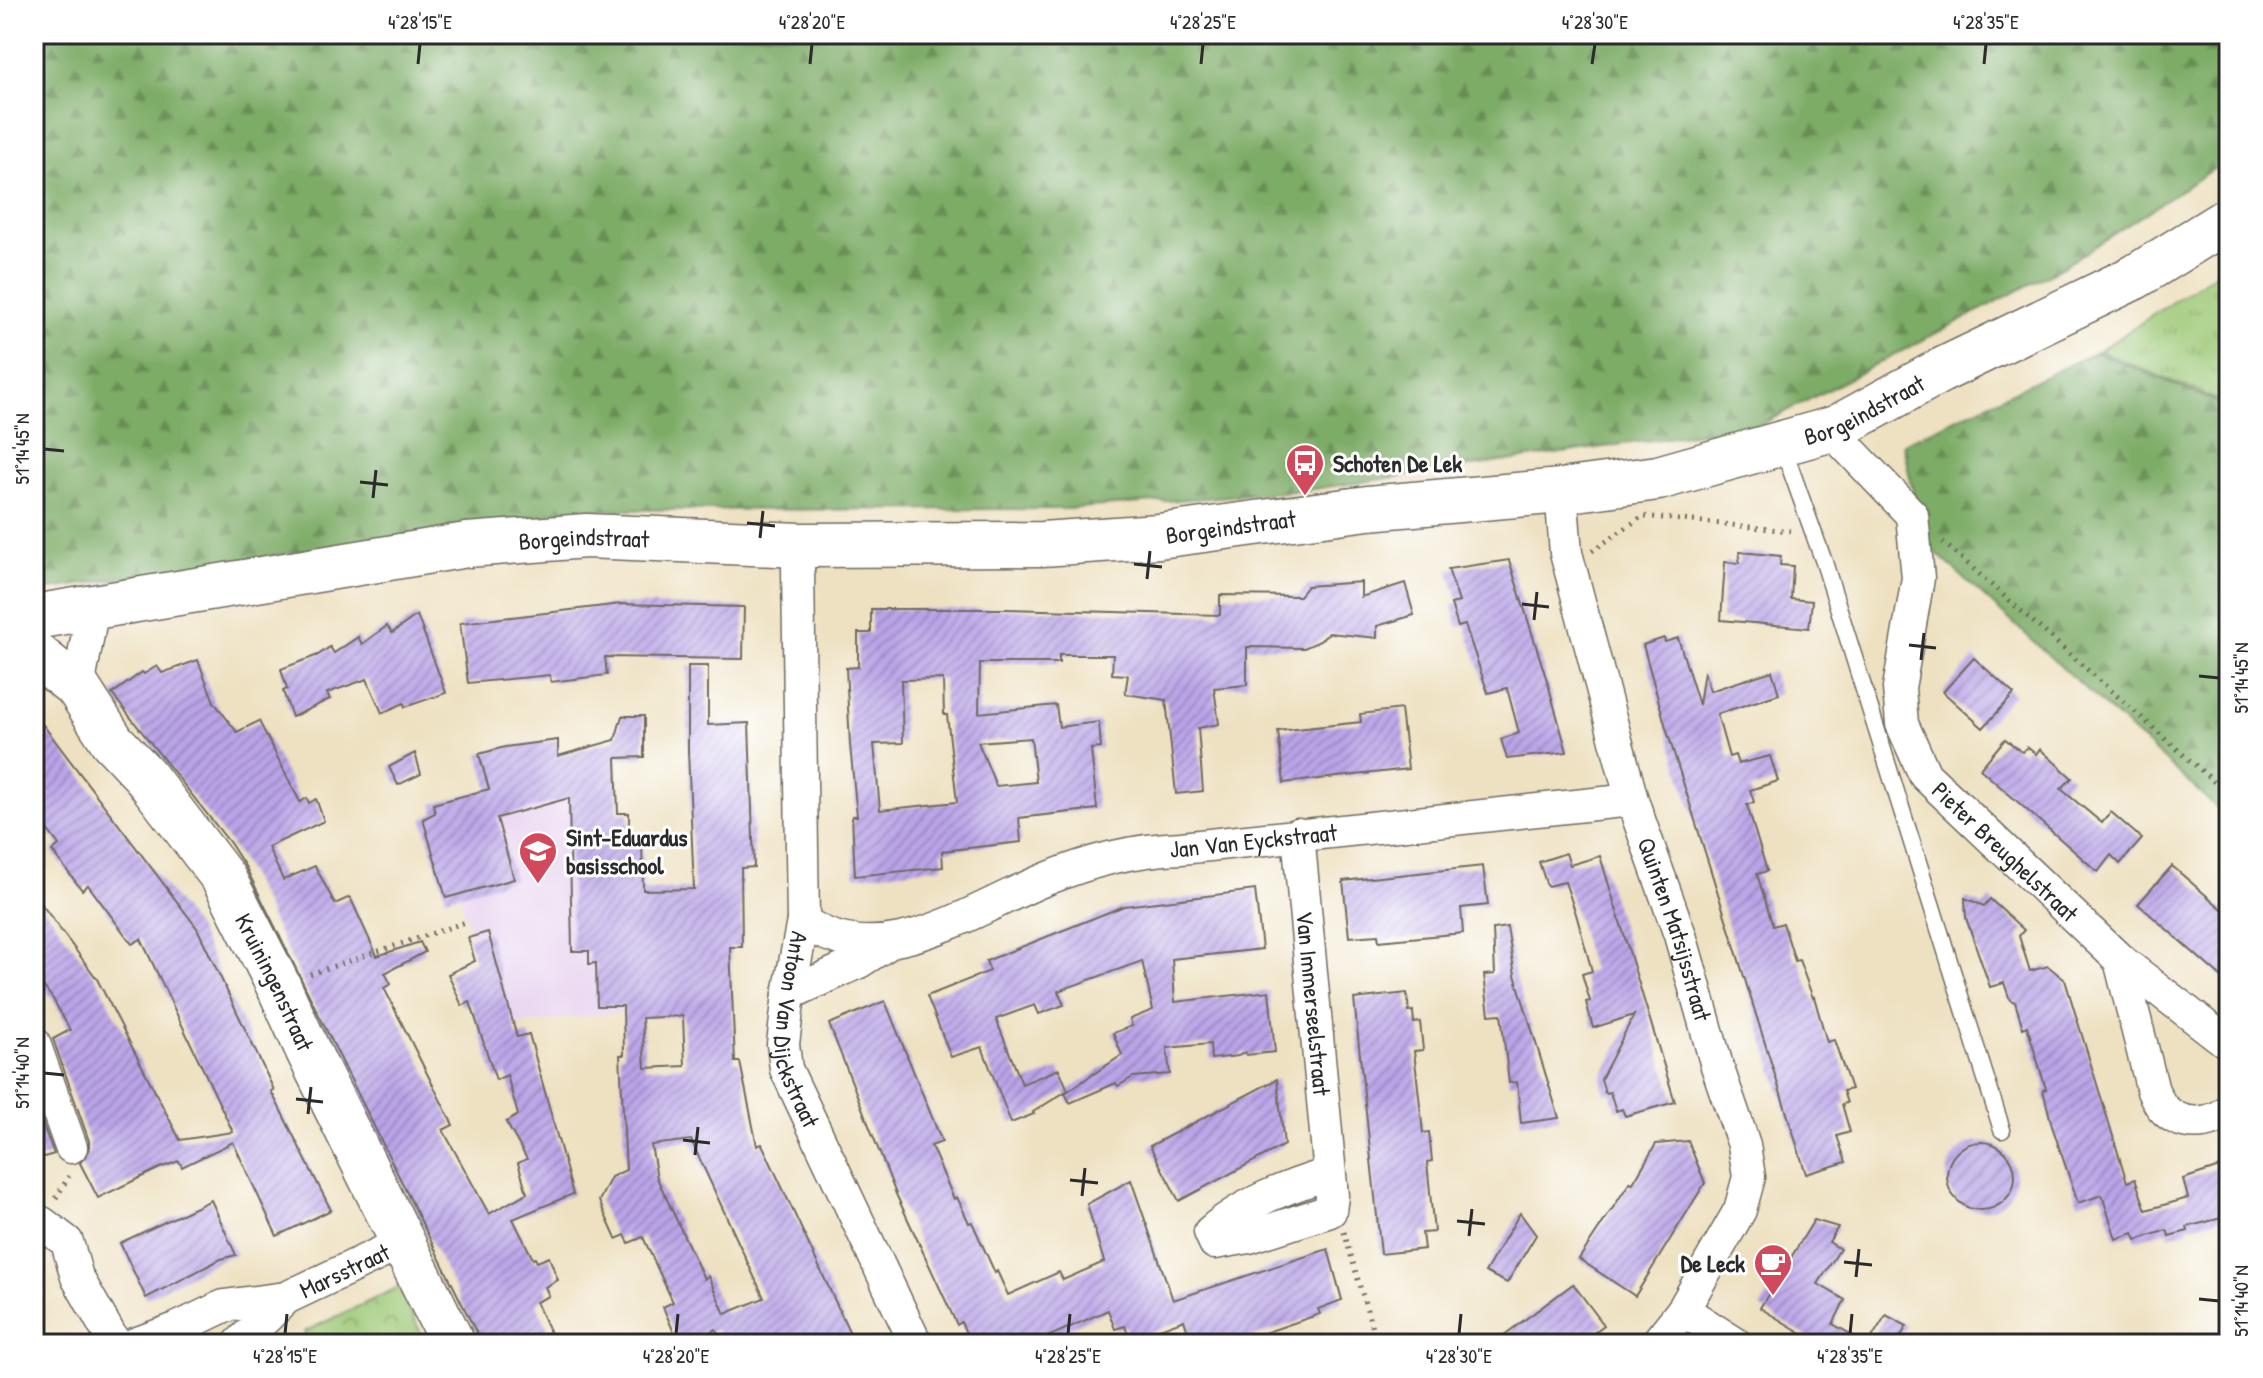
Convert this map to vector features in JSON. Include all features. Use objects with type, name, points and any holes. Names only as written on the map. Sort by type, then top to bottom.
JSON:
[{"type":"street","name":"Borgeindstraat","points":[[34,617],[467,545],[586,536],[800,545],[1042,544],[1159,536],[1368,508],[1561,491],[1658,478],[1836,428],[1940,371],[2135,277],[2229,219]]},
{"type":"street","points":[[1836,428],[1845,445],[1912,515]]},
{"type":"street","name":"Quinten Matsijsstraat","points":[[1561,491],[1566,553],[1632,800],[1680,935],[1717,1066],[1744,1145],[1749,1177],[1740,1210],[1683,1310],[1656,1344]]},
{"type":"street","name":"Pieter Breughelstraat","points":[[1912,515],[1918,578],[1899,688],[1902,724],[1925,775],[2120,960],[2229,1044]]},
{"type":"street","name":"Antoon Van Dijckstraat","points":[[800,545],[803,921],[783,1044],[786,1069],[916,1344]]},
{"type":"street","points":[[78,688],[93,607]]},
{"type":"street","name":"Kruiningenstraat","points":[[34,653],[78,688],[112,741],[162,798],[224,879],[453,1344]]},
{"type":"street","name":"Jan Van Eyckstraat","points":[[789,994],[859,962],[893,941],[939,928],[1043,880],[1107,857],[1146,849],[1181,848],[1632,800]]},
{"type":"street","name":"Van Immerseelstraat","points":[[1298,834],[1330,1211]]},
{"type":"street","name":"Jan Van Eyckstraat","points":[[803,921],[833,938],[893,941]]},
{"type":"street","points":[[2120,960],[2153,1091],[2163,1108],[2189,1123],[2209,1122],[2229,1110]]},
{"type":"street","points":[[34,1043],[71,1147]]},
{"type":"street","points":[[1329,1174],[1303,1181],[1227,1217],[1210,1232],[1215,1243],[1249,1237],[1330,1211]]},
{"type":"street","points":[[38,1222],[67,1242],[77,1277],[115,1344]]},
{"type":"street","name":"Marsstraat","points":[[135,1344],[224,1306],[286,1298],[402,1243]]},
{"type":"street","name":"Marsstraat","points":[[239,1344],[286,1298]]},
{"type":"street","points":[[1683,1310],[1736,1344]]},
{"type":"lane","points":[[1781,443],[1813,533],[2002,1130]]},
{"type":"path","points":[[1912,515],[2229,795]]},
{"type":"path","points":[[1566,553],[1594,551],[1643,516],[1813,533]]},
{"type":"path","points":[[279,987],[466,922]]},
{"type":"path","points":[[38,1222],[74,1166],[71,1147]]},
{"type":"path","points":[[1330,1211],[1344,1231],[1377,1344]]},
{"type":"shaded area","name":"Sint-Eduardus basisschool","points":[[615,740],[622,1012],[498,1027],[433,804],[489,789]]},
{"type":"green space","points":[[34,34],[2229,34],[2229,159],[2061,268],[1762,424],[1307,490],[1065,509],[579,510],[37,591],[34,532]]},
{"type":"green space","points":[[2229,264],[2229,405],[2099,351]]},
{"type":"green space","points":[[2096,352],[2229,407],[2229,819],[1923,541],[1903,444]]},
{"type":"green space","points":[[399,1287],[426,1344],[310,1344],[304,1332]]},
{"type":"building","points":[[1740,552],[1781,556],[1780,565],[1793,566],[1791,599],[1812,601],[1809,628],[1721,620],[1725,562],[1739,563]]},
{"type":"building","points":[[1509,560],[1567,752],[1507,759],[1501,739],[1519,733],[1507,688],[1488,693],[1465,625],[1458,627],[1451,604],[1459,602],[1448,569]]},
{"type":"building","points":[[1361,582],[1361,597],[1405,583],[1414,615],[1377,626],[1377,638],[1329,633],[1304,648],[1247,647],[1247,685],[1214,688],[1219,724],[1198,728],[1203,791],[1176,794],[1166,700],[1125,694],[1128,675],[1112,674],[1113,655],[1059,655],[1059,663],[980,663],[979,713],[1056,705],[1059,727],[1099,722],[1101,748],[1091,749],[1097,809],[1019,818],[1021,842],[942,851],[943,867],[855,876],[852,816],[857,816],[846,668],[858,667],[858,633],[871,633],[871,609],[1220,615],[1220,595],[1299,596],[1307,586]],"holes":[[[943,679],[944,715],[947,715],[957,802],[880,810],[874,744],[903,743],[901,680]],[[1031,738],[1036,782],[996,786],[978,742]]]},
{"type":"building","points":[[621,604],[744,607],[743,659],[605,657],[607,675],[551,682],[550,675],[468,683],[460,623]]},
{"type":"building","points":[[417,615],[446,693],[405,707],[404,703],[382,713],[367,679],[327,693],[330,699],[292,717],[283,691],[287,689],[281,669],[330,647],[334,653],[358,637],[362,644],[387,626],[392,633]]},
{"type":"building","points":[[1664,638],[1665,642],[1678,638],[1699,705],[1704,671],[1710,691],[1772,671],[1779,694],[1717,714],[1729,757],[1735,755],[1738,764],[1770,756],[1778,781],[1750,790],[1754,802],[1747,805],[1767,871],[1757,874],[1773,926],[1783,923],[1795,961],[1799,960],[1814,997],[1827,1042],[1834,1040],[1851,1089],[1843,1091],[1847,1103],[1842,1104],[1850,1132],[1837,1136],[1846,1162],[1806,1174],[1643,645]]},
{"type":"building","points":[[1974,658],[2014,694],[1983,728],[1943,692]]},
{"type":"building","points":[[198,660],[214,702],[237,732],[259,721],[300,802],[307,798],[309,803],[316,799],[324,821],[268,847],[283,880],[315,866],[335,904],[350,897],[377,956],[420,942],[425,952],[385,973],[391,984],[384,988],[453,1125],[443,1130],[489,1214],[527,1193],[518,1163],[527,1159],[506,1122],[518,1115],[507,1075],[496,1080],[470,1002],[462,1006],[448,974],[475,961],[468,938],[488,932],[517,1037],[529,1034],[573,1194],[513,1219],[533,1259],[537,1262],[549,1257],[558,1280],[545,1287],[549,1296],[536,1302],[555,1344],[482,1344],[246,868],[230,843],[112,694],[142,672],[144,674],[157,666],[162,673]]},
{"type":"building","points":[[688,666],[708,666],[708,725],[749,723],[754,867],[741,868],[742,947],[730,947],[735,1062],[740,1062],[757,1146],[762,1144],[855,1344],[723,1344],[716,1329],[687,1344],[679,1344],[663,1307],[673,1302],[643,1237],[629,1243],[625,1235],[616,1239],[599,1201],[611,1177],[626,1170],[620,1055],[624,1055],[623,1006],[597,1006],[596,963],[589,964],[589,951],[572,951],[569,798],[497,818],[514,879],[446,898],[423,819],[435,813],[433,804],[489,789],[479,754],[558,740],[558,756],[615,740],[622,716],[644,716],[644,757],[616,758],[618,813],[629,813],[629,840],[642,840],[643,890],[694,889]],"holes":[[[683,1016],[685,1066],[645,1068],[642,1018]],[[691,1140],[764,1298],[725,1314],[708,1276],[704,1279],[657,1178],[651,1145]]]},
{"type":"building","points":[[1401,709],[1408,769],[1284,783],[1278,731],[1361,722],[1360,714]]},
{"type":"building","points":[[34,713],[197,928],[274,1090],[271,1091],[331,1210],[277,1236],[233,1142],[182,1167],[179,1161],[160,1168],[98,1198],[80,1163],[89,1151],[89,1141],[53,1039],[70,1030],[53,999],[34,974],[34,894],[97,979],[180,1140],[233,1132],[141,939],[132,944],[88,885],[82,890],[52,851],[59,845],[34,812]]},
{"type":"building","points":[[2005,739],[2022,752],[2027,747],[2036,754],[2040,749],[2072,778],[2061,789],[2102,823],[2111,812],[2142,839],[2120,864],[2111,855],[2098,872],[1980,769]]},
{"type":"building","points":[[415,753],[421,774],[398,785],[389,767]]},
{"type":"building","points":[[1566,853],[1570,865],[1600,856],[1675,1102],[1625,1116],[1622,1109],[1616,1111],[1610,1092],[1605,1093],[1601,1079],[1634,1015],[1593,1028],[1586,1002],[1590,1001],[1582,974],[1592,971],[1576,914],[1565,882],[1547,886],[1539,862]]},
{"type":"building","points":[[1483,866],[1488,905],[1461,908],[1463,933],[1379,941],[1378,935],[1349,937],[1343,881]]},
{"type":"building","points":[[2172,866],[2229,915],[2229,984],[2138,904]]},
{"type":"building","points":[[1255,890],[1262,949],[1172,959],[1175,1002],[1269,991],[1275,1052],[1246,1055],[1245,1052],[1238,1056],[1211,1059],[1210,1044],[1167,1048],[1170,1074],[1133,1077],[1118,1086],[1116,1083],[1070,1103],[1065,1093],[1122,1055],[1113,1033],[1132,1026],[1130,1019],[1153,1010],[1142,961],[1058,991],[1064,1005],[1039,1014],[1035,1005],[996,1019],[1022,1084],[1059,1069],[1068,1090],[1034,1114],[1011,1123],[982,1047],[951,1057],[927,996],[990,971],[986,961],[1124,906]]},
{"type":"building","points":[[1965,898],[1984,906],[1990,899],[2024,930],[2019,936],[2030,971],[2048,966],[2065,980],[2127,1182],[2135,1179],[2146,1210],[2188,1198],[2183,1179],[2229,1164],[2229,1216],[2187,1227],[2188,1231],[2169,1236],[2167,1230],[2136,1240],[2133,1233],[2116,1239],[2102,1195],[2078,1203],[2052,1126],[2043,1090],[2046,1089],[2027,1026],[2023,1028],[2015,1002],[2010,1000],[2004,983],[1990,987],[1966,918]]},
{"type":"building","points":[[1507,927],[1515,975],[1559,1118],[1521,1123],[1517,1082],[1509,1083],[1501,1014],[1489,1015],[1484,975],[1495,974],[1493,929]]},
{"type":"building","points":[[1407,993],[1409,1012],[1413,1011],[1414,1023],[1420,1022],[1423,1050],[1414,1051],[1423,1133],[1429,1132],[1432,1161],[1427,1162],[1434,1232],[1422,1233],[1424,1249],[1381,1254],[1354,999]]},
{"type":"building","points":[[885,1001],[942,1142],[931,1146],[954,1199],[957,1197],[969,1223],[972,1222],[1008,1295],[1059,1272],[1063,1280],[1104,1262],[1087,1204],[1131,1180],[1173,1300],[1328,1249],[1342,1300],[1318,1309],[1320,1314],[1232,1344],[1192,1344],[1184,1320],[1130,1340],[1125,1326],[1115,1329],[1108,1310],[1032,1344],[971,1344],[961,1322],[957,1325],[896,1194],[829,1024]]},
{"type":"building","points":[[1277,1079],[1284,1145],[1179,1201],[1150,1146]]},
{"type":"building","points":[[41,1120],[54,1154],[34,1160],[34,1122]]},
{"type":"building","points":[[1688,1141],[1705,1183],[1635,1296],[1579,1259],[1630,1182],[1633,1183],[1656,1144]]},
{"type":"building","points":[[1974,1142],[1988,1142],[2000,1147],[2010,1157],[2015,1176],[2010,1195],[2000,1205],[1988,1210],[1974,1210],[1962,1205],[1952,1195],[1947,1183],[1947,1169],[1952,1157],[1962,1147]]},
{"type":"building","points":[[211,1200],[236,1255],[221,1259],[146,1298],[120,1243]]},
{"type":"building","points":[[1520,1213],[1536,1235],[1507,1283],[1485,1272]]},
{"type":"building","points":[[1814,1220],[1838,1227],[1829,1242],[1840,1249],[1818,1284],[1845,1300],[1833,1324],[1868,1344],[1820,1344],[1760,1308]]},
{"type":"building","points":[[1573,1284],[1604,1325],[1579,1344],[1492,1344]]},
{"type":"building","points":[[1886,1315],[1907,1326],[1896,1344],[1868,1344]]},
{"type":"place","name":"Schoten De Lek","points":[[1305,497]]},
{"type":"place","name":"Sint-Eduardus basisschool","points":[[538,885]]},
{"type":"place","name":"De Leck","points":[[1773,1297]]}]
